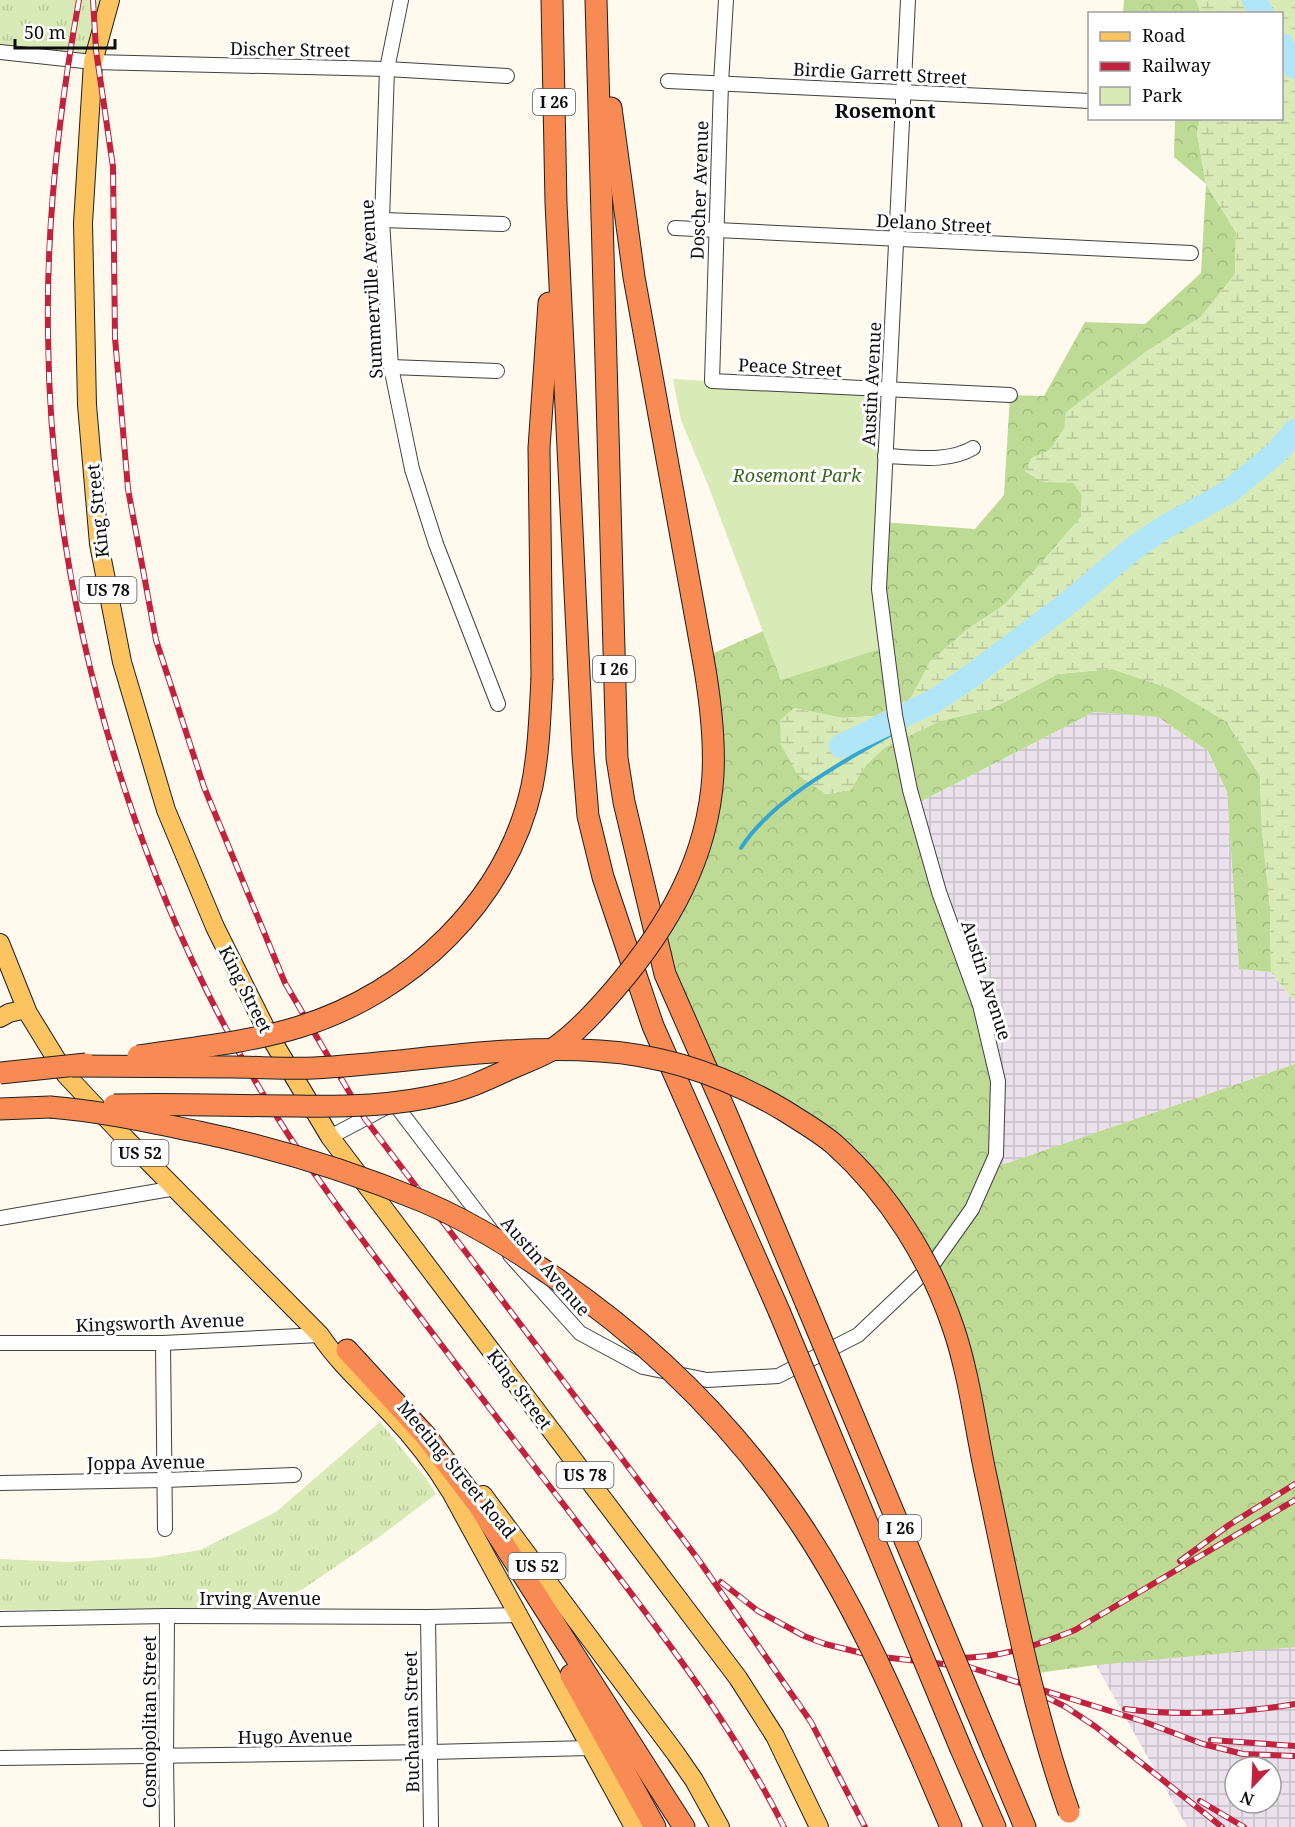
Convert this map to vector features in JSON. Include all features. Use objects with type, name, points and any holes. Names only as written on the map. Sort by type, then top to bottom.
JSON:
[{"type":"highway","name":"I 26","points":[[552,0],[556,203],[583,755],[588,816],[603,877],[653,1026],[779,1311],[994,1827]]},
{"type":"highway","name":"I 26","points":[[598,0],[617,758],[624,802],[665,974],[732,1125],[1025,1827]]},
{"type":"highway","points":[[0,1109],[127,1105],[353,1107],[409,1101],[445,1094],[551,1050],[576,1031],[622,980],[669,917],[685,887],[699,850],[707,814],[713,776],[713,717],[633,277],[616,157],[598,0]]},
{"type":"highway","points":[[0,1073],[72,1066],[224,1043],[299,1028],[363,1001],[391,984],[420,962],[465,918],[491,884],[508,854],[521,823],[532,786],[539,736],[542,678],[539,448],[556,203]]},
{"type":"highway","points":[[72,1066],[313,1068],[501,1050],[599,1050],[640,1055],[687,1065],[766,1100],[818,1132],[854,1164],[896,1214],[930,1272],[954,1329],[1027,1664],[1054,1770],[1072,1820]]},
{"type":"highway","points":[[50,1107],[84,1109],[118,1115],[234,1140],[291,1155],[378,1184],[423,1202],[496,1239],[603,1310],[666,1364],[717,1415],[801,1525],[857,1619],[951,1827]]},
{"type":"highway","points":[[347,1350],[422,1431],[477,1504],[681,1822]]},
{"type":"highway","points":[[390,1413],[445,1475],[485,1533],[542,1624],[655,1827]]},
{"type":"main road","name":"King Street","points":[[110,0],[93,62],[82,223],[87,405],[99,544],[122,662],[166,810],[215,927],[269,1035],[330,1137],[738,1678],[775,1736],[819,1827]]},
{"type":"main road","name":"Meeting Street Road","points":[[0,943],[26,1008],[66,1075],[126,1139],[320,1335],[334,1356],[414,1440],[443,1480],[634,1827]]},
{"type":"main road","points":[[0,1018],[26,1008]]},
{"type":"main road","name":"Meeting Street Road","points":[[320,1335],[347,1350],[379,1379],[420,1420],[469,1478],[676,1754],[694,1780],[720,1827]]},
{"type":"street","name":"Summerville Avenue","points":[[401,0],[387,69],[382,220],[391,367],[412,469],[436,544],[498,704]]},
{"type":"street","name":"Doscher Avenue","points":[[712,381],[715,230],[726,0]]},
{"type":"street","name":"Austin Avenue","points":[[330,1137],[394,1103],[508,1252],[580,1333],[644,1367],[707,1380],[778,1376],[858,1335],[933,1264],[972,1209],[996,1155],[998,1081],[980,1005],[939,892],[910,790],[895,715],[879,589],[908,0]]},
{"type":"street","name":"Discher Street","points":[[0,52],[93,62],[387,69],[507,76]]},
{"type":"street","name":"Birdie Garrett Street","points":[[668,81],[1088,101]]},
{"type":"street","points":[[382,220],[503,224]]},
{"type":"street","name":"Delano Street","points":[[675,228],[1191,253]]},
{"type":"street","points":[[391,367],[497,371]]},
{"type":"street","name":"Peace Street","points":[[712,381],[1010,395]]},
{"type":"street","points":[[885,456],[937,458],[964,453],[973,448]]},
{"type":"street","points":[[0,1218],[176,1188]]},
{"type":"street","name":"Kingsworth Avenue","points":[[0,1343],[163,1342],[320,1335]]},
{"type":"street","points":[[163,1342],[165,1529]]},
{"type":"street","name":"Joppa Avenue","points":[[0,1483],[294,1475]]},
{"type":"street","name":"Irving Avenue","points":[[0,1619],[519,1615]]},
{"type":"street","name":"Cosmopolitan Street","points":[[167,1616],[167,1827]]},
{"type":"street","name":"Buchanan Street","points":[[428,1617],[431,1827]]},
{"type":"street","name":"Hugo Avenue","points":[[0,1758],[591,1748]]},
{"type":"shaded area","points":[[1094,712],[1158,717],[1208,751],[1227,792],[1239,969],[1271,972],[1291,998],[1295,999],[1295,1064],[990,1169],[914,805]]},
{"type":"shaded area","points":[[1295,1232],[1295,1827],[1187,1827],[1096,1665]]},
{"type":"green space","points":[[0,0],[110,0],[93,62],[0,52]]},
{"type":"green space","points":[[1124,0],[1196,0],[1201,12],[1123,12]]},
{"type":"green space","points":[[1196,0],[1295,0],[1295,999],[1291,998],[1271,972],[1270,907],[1262,830],[1260,776],[1227,722],[1172,689],[1112,669],[1058,674],[991,709],[940,721],[885,747],[866,765],[851,790],[826,794],[797,774],[781,745],[780,720],[794,708],[842,718],[875,716],[911,698],[930,662],[969,628],[1005,604],[1081,517],[1082,495],[1073,483],[1043,482],[1025,471],[1032,458],[1050,450],[1064,429],[1066,412],[1144,353],[1201,317],[1235,274],[1236,232],[1206,184],[1197,133],[1200,120],[1283,120],[1283,12],[1201,12]]},
{"type":"green space","points":[[1175,120],[1200,120],[1197,133],[1206,184],[1174,157]]},
{"type":"green space","points":[[1206,184],[1236,232],[1235,274],[1201,317],[1144,353],[1064,429],[1050,450],[1032,458],[1025,471],[1043,482],[1073,482],[1082,495],[1081,517],[1005,605],[969,628],[930,662],[911,698],[875,716],[842,718],[794,708],[797,774],[826,794],[850,790],[866,765],[885,747],[940,721],[991,709],[1058,674],[1112,669],[1172,689],[1227,722],[1260,776],[1262,830],[1270,907],[1271,972],[1239,969],[1227,792],[1208,751],[1158,717],[1094,712],[914,805],[998,1081],[990,1169],[1295,1064],[1295,1647],[1096,1665],[1030,1674],[954,1330],[854,1164],[708,1071],[656,936],[707,814],[703,658],[763,631],[781,680],[882,522],[975,529],[1004,495],[1010,395],[1044,396],[1085,322],[1145,324],[1201,273]]},
{"type":"green space","name":"Rosemont Park","points":[[673,379],[888,390],[879,589],[887,647],[781,680],[708,485],[681,420]]},
{"type":"green space","points":[[380,1422],[436,1494],[379,1537],[303,1589],[256,1608],[0,1610],[0,1559],[66,1562],[151,1558],[200,1550],[276,1512]]},
{"type":"waterway","points":[[1254,0],[1261,12]]},
{"type":"waterway","points":[[1283,47],[1295,67]]},
{"type":"waterway","points":[[841,746],[934,701],[974,674],[1068,603],[1135,547],[1165,527],[1227,493],[1275,454],[1295,431]]},
{"type":"waterway","points":[[901,728],[1017,651],[1231,482]]},
{"type":"waterway","points":[[741,848],[754,830],[790,798],[833,768],[895,732]]},
{"type":"railway","points":[[79,0],[65,83],[55,167],[49,251],[48,335],[54,448],[69,562],[92,676],[124,788],[164,897],[213,1002],[268,1103],[331,1197],[694,1679],[742,1751],[784,1827]]},
{"type":"railway","points":[[93,0],[96,50],[113,167],[115,338],[128,489],[156,640],[204,787],[285,983],[365,1119],[698,1559],[811,1722],[865,1827]]},
{"type":"railway","points":[[1180,1561],[1229,1525],[1295,1484]]},
{"type":"railway","points":[[954,1658],[1001,1654],[1045,1642],[1075,1630],[1295,1500]]},
{"type":"railway","points":[[721,1582],[758,1611],[804,1636],[825,1644],[874,1656],[969,1667],[1142,1721],[1203,1744],[1243,1754],[1295,1756]]},
{"type":"railway","points":[[1044,1696],[1066,1707],[1096,1727],[1222,1827]]},
{"type":"railway","points":[[1125,1709],[1210,1712],[1254,1710],[1295,1704]]},
{"type":"railway","points":[[1211,1740],[1295,1746]]},
{"type":"railway","points":[[1200,1801],[1244,1827]]},
{"type":"district","name":"Rosemont","points":[[885,110]]}]
